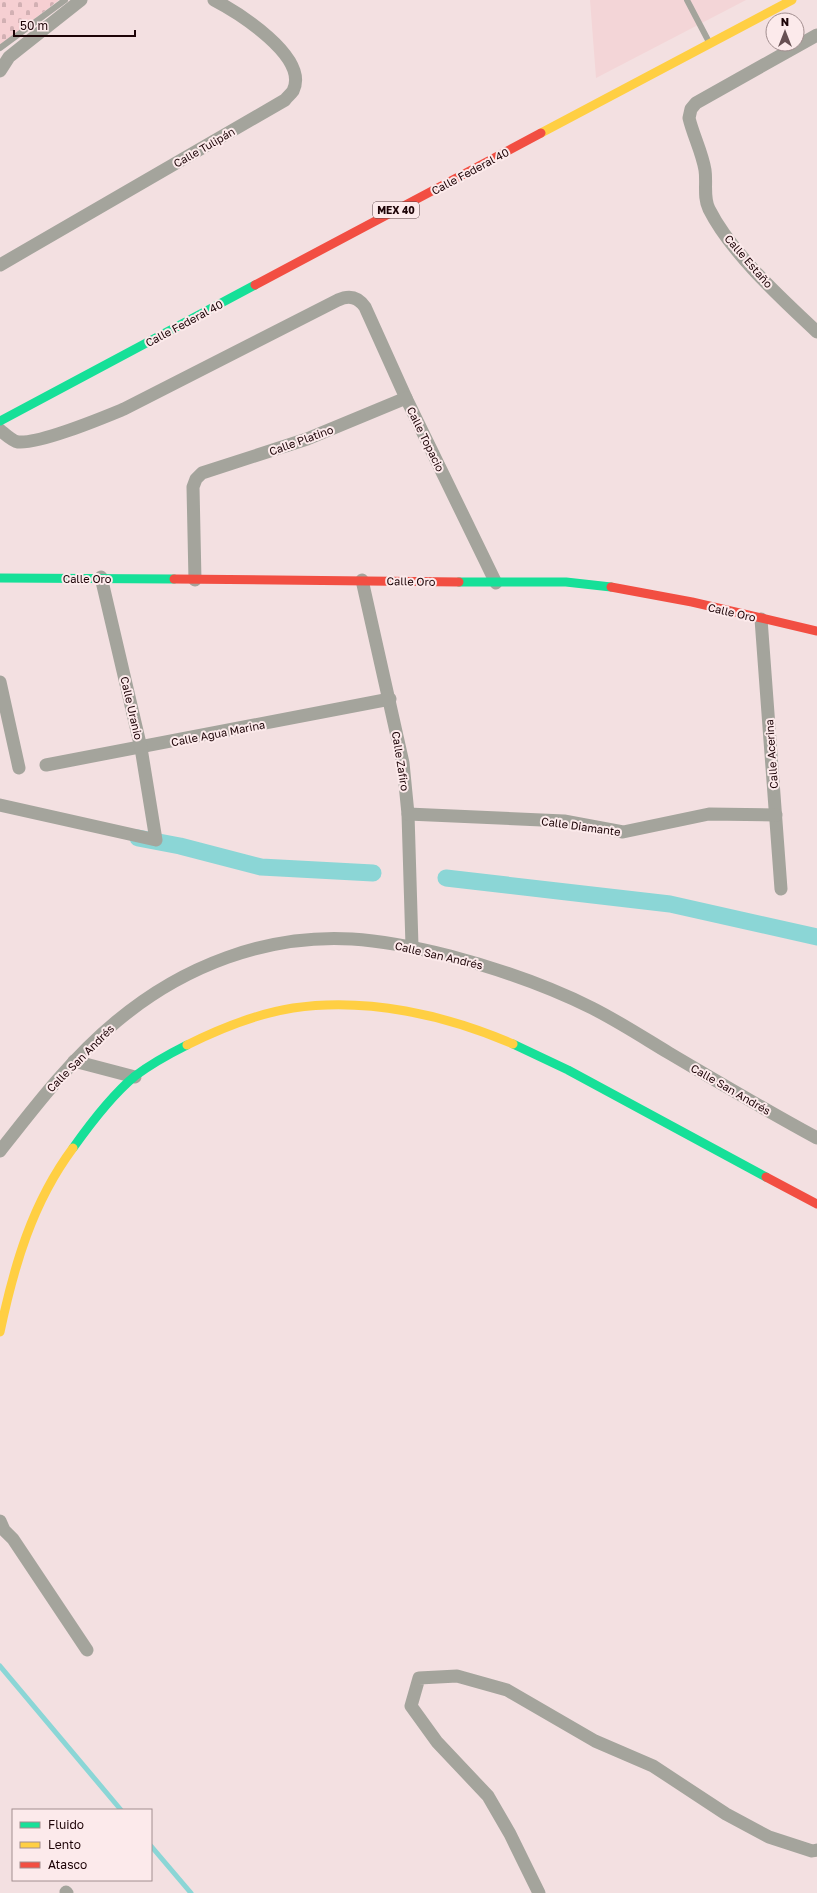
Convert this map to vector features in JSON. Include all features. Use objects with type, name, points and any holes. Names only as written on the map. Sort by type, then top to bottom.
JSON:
[{"type":"street","points":[[0,71],[4,53],[81,0]]},
{"type":"street","name":"Calle Tulipán","points":[[0,265],[285,100],[293,90],[295,75],[291,64],[280,48],[264,34],[214,0]]},
{"type":"street","name":"Calle Federal 40","points":[[0,421],[792,0]]},
{"type":"street","name":"Calle Estaño","points":[[817,35],[696,103],[691,110],[689,118],[705,169],[708,208],[729,240],[790,307],[817,332]]},
{"type":"street","name":"Calle Topacio","points":[[0,430],[17,442],[41,439],[102,418],[124,409],[338,300],[345,297],[354,298],[361,302],[365,307],[406,398],[496,583]]},
{"type":"street","name":"Calle Platino","points":[[194,580],[193,486],[196,479],[207,471],[307,439],[406,398]]},
{"type":"street","name":"Calle Oro","points":[[0,578],[101,577],[194,580],[362,580],[496,583],[566,582],[601,584],[635,590],[817,631]]},
{"type":"street","name":"Calle Uranio","points":[[0,805],[156,840],[141,748],[101,577]]},
{"type":"street","name":"Calle Zafiro","points":[[362,580],[403,763],[408,814],[412,946]]},
{"type":"street","name":"Calle Acerina","points":[[761,619],[781,888]]},
{"type":"street","points":[[0,682],[19,768]]},
{"type":"street","name":"Calle Agua Marina","points":[[46,765],[390,700]]},
{"type":"street","name":"Calle Diamante","points":[[408,814],[564,821],[623,832],[709,814],[776,816]]},
{"type":"street","name":"Calle San Andrés","points":[[0,1151],[45,1094],[74,1061],[119,1019],[150,997],[182,977],[218,960],[279,943],[315,939],[353,939],[412,946],[481,964],[540,984],[594,1009],[758,1106],[817,1138]]},
{"type":"street","points":[[0,1332],[17,1261],[34,1214],[73,1148],[103,1110],[135,1076],[166,1057],[203,1038],[239,1023],[275,1011],[323,1005],[412,1012],[452,1022],[523,1048],[577,1075],[817,1204]]},
{"type":"street","points":[[74,1061],[135,1076]]},
{"type":"street","points":[[0,1521],[4,1530],[13,1539],[87,1650]]},
{"type":"street","points":[[539,1893],[510,1834],[488,1796],[437,1742],[411,1706],[419,1678],[457,1676],[507,1690],[595,1741],[653,1766],[726,1814],[769,1836],[812,1851],[817,1850]]},
{"type":"lane","points":[[4,53],[65,0]]},
{"type":"lane","points":[[687,0],[710,43]]},
{"type":"shaded area","points":[[590,0],[746,0],[596,78]]},
{"type":"green space","points":[[0,0],[59,0],[0,45]]},
{"type":"waterway","points":[[138,838],[180,846],[261,867],[373,873]]},
{"type":"waterway","points":[[446,878],[670,904],[817,937]]},
{"type":"waterway","points":[[0,1666],[120,1809]]},
{"type":"waterway","points":[[152,1847],[191,1893]]},
{"type":"traffic: fast","points":[[0,421],[255,285]]},
{"type":"traffic: fast","points":[[0,578],[174,579]]},
{"type":"traffic: fast","points":[[459,582],[566,582],[611,587]]},
{"type":"traffic: fast","points":[[513,1044],[568,1070],[766,1177]]},
{"type":"traffic: fast","points":[[73,1148],[102,1110],[126,1084],[147,1067],[187,1045]]},
{"type":"traffic: slow","points":[[541,133],[792,0]]},
{"type":"traffic: slow","points":[[187,1045],[226,1027],[252,1018],[293,1008],[321,1005],[349,1005],[406,1011],[461,1025],[513,1044]]},
{"type":"traffic: slow","points":[[0,1332],[5,1307],[26,1236],[46,1191],[73,1148]]},
{"type":"traffic: jam","points":[[255,285],[541,133]]},
{"type":"traffic: jam","points":[[174,579],[459,582]]},
{"type":"traffic: jam","points":[[611,587],[692,602],[817,631]]},
{"type":"traffic: jam","points":[[766,1177],[817,1204]]}]
